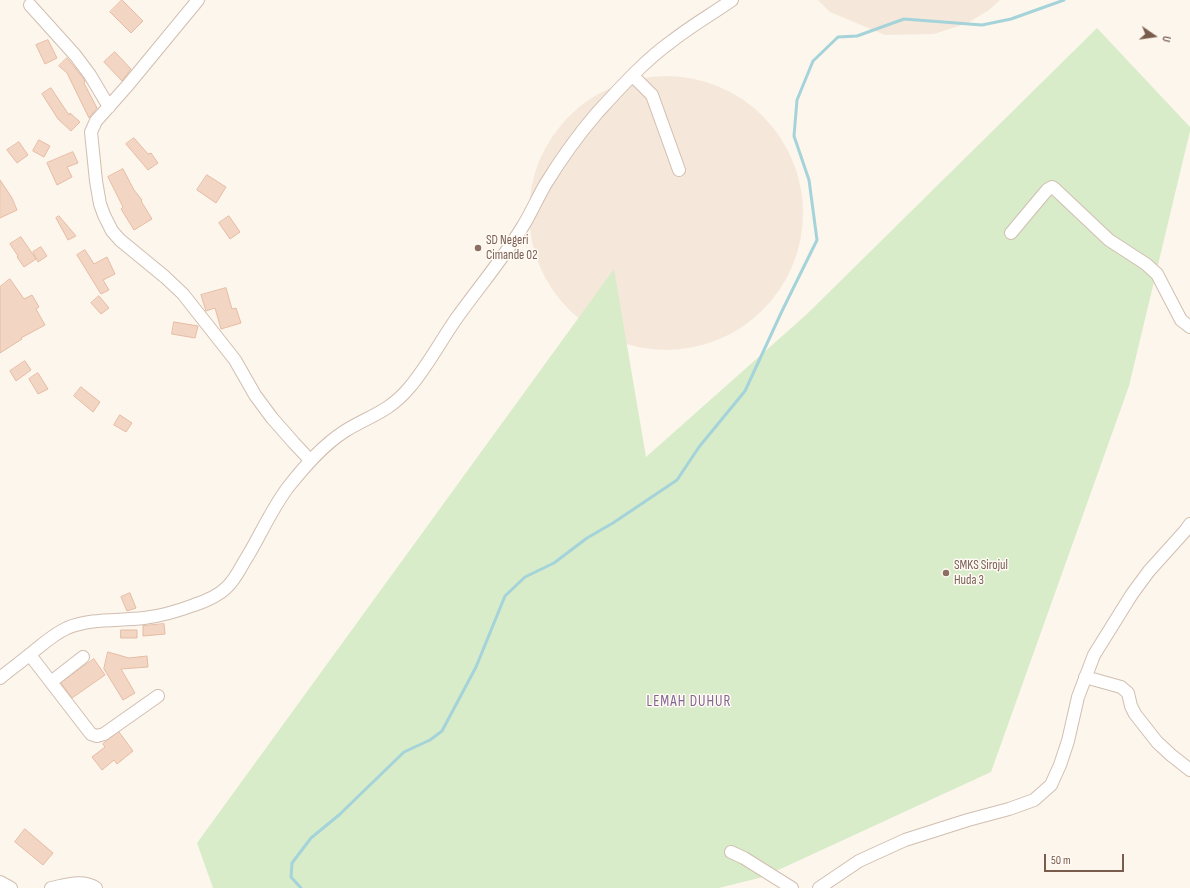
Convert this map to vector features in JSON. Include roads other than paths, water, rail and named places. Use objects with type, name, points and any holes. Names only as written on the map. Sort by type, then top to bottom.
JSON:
[{"type":"street","points":[[198,0],[96,121],[91,132],[100,204],[107,223],[112,231],[120,240],[183,294],[235,360],[272,418],[310,460]]},
{"type":"street","points":[[0,678],[54,635],[67,628],[88,623],[158,616],[197,604],[220,592],[231,583],[280,498],[310,460],[347,430],[394,404],[420,374],[464,307],[506,253],[525,224],[546,184],[564,157],[596,115],[646,62],[671,41],[732,0]]},
{"type":"street","points":[[30,5],[75,55],[90,75],[109,107]]},
{"type":"street","points":[[633,76],[652,95],[680,170]]},
{"type":"street","points":[[1011,233],[1047,190],[1052,187],[1055,188],[1109,240],[1146,264],[1157,274],[1181,320],[1190,327]]},
{"type":"street","points":[[820,888],[859,861],[904,840],[1009,809],[1034,800],[1051,785],[1068,741],[1078,697],[1094,655],[1132,594],[1149,571],[1190,524]]},
{"type":"street","points":[[30,655],[91,734],[97,736],[104,734],[158,696]]},
{"type":"street","points":[[51,682],[83,657]]},
{"type":"street","points":[[1086,677],[1121,687],[1128,693],[1131,706],[1135,714],[1157,742],[1190,770]]},
{"type":"street","points":[[731,852],[744,858],[792,888]]},
{"type":"street","points":[[0,882],[11,888]]},
{"type":"street","points":[[51,888],[86,883],[96,888]]},
{"type":"waterway","points":[[301,888],[291,877],[292,863],[311,838],[339,815],[404,752],[430,740],[442,731],[476,667],[505,596],[525,577],[554,563],[587,538],[613,523],[677,480],[699,447],[745,391],[817,240],[809,180],[794,136],[797,100],[813,61],[838,37],[857,36],[904,19],[982,25],[1011,19],[1064,0]]},
{"type":"place","name":"SD Negeri Cimande 02","points":[[478,248]]},
{"type":"place","name":"SMKS Sirojul Huda 3","points":[[946,573]]},
{"type":"district","name":"LEMAH DUHUR","points":[[689,702]]}]
